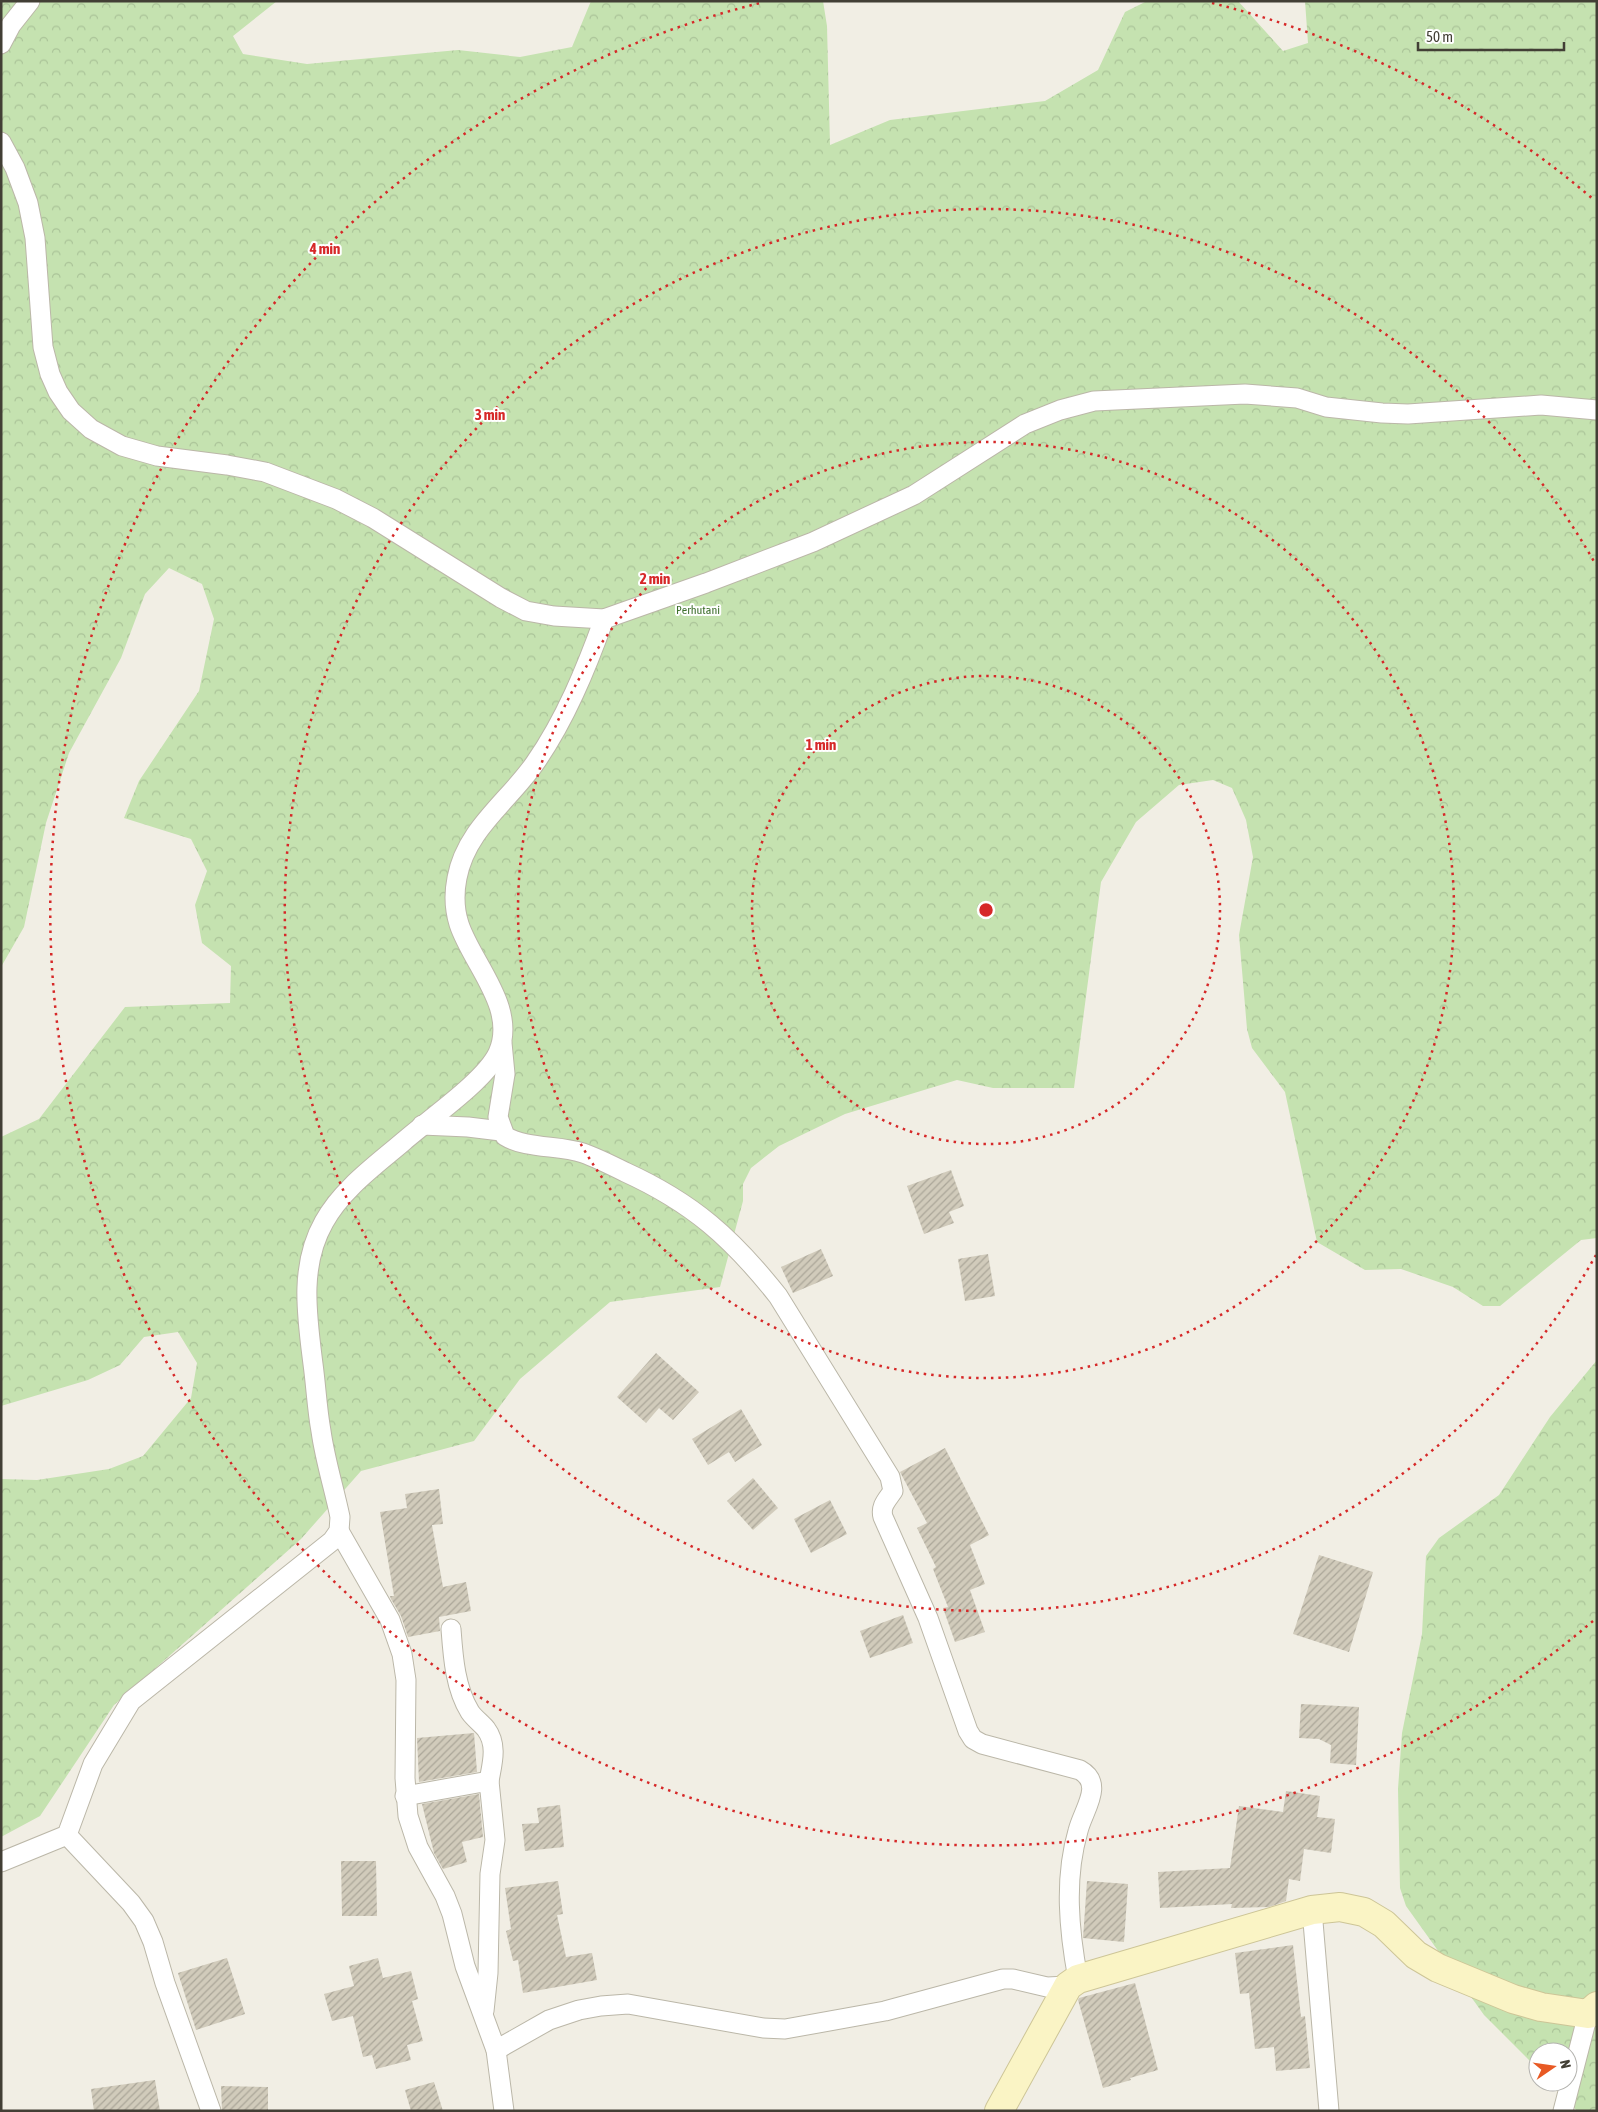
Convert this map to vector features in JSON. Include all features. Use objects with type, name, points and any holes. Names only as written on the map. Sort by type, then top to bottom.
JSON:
[{"type":"street","points":[[1,44],[11,25],[30,1]]},
{"type":"street","points":[[1,142],[15,168],[28,202],[35,238],[43,347],[50,374],[58,392],[71,412],[91,429],[122,446],[157,456],[265,472],[336,498],[373,518],[501,598],[526,610],[561,617],[604,619],[813,542],[914,495],[1025,424],[1060,410],[1094,401],[1245,394],[1297,398],[1326,407],[1382,414],[1541,405],[1597,410]]},
{"type":"street","points":[[604,619],[592,653],[570,702],[550,739],[534,765],[481,827],[466,851],[457,875],[454,901],[458,922],[496,1000],[503,1026],[502,1042],[506,1062],[498,1117],[501,1131],[505,1136],[519,1142],[576,1151],[646,1182],[688,1206],[732,1243],[756,1269],[778,1296],[890,1477],[893,1491],[883,1505],[881,1510],[882,1517],[928,1618],[968,1731],[973,1739],[982,1744],[1080,1770],[1089,1775],[1093,1782],[1092,1791],[1078,1831],[1070,1880],[1073,1983],[999,2111]]},
{"type":"street","points":[[1,1862],[67,1835],[93,1764],[131,1701],[332,1541],[339,1530],[340,1517],[321,1432],[307,1321],[306,1286],[312,1252],[325,1220],[339,1201],[359,1180],[483,1075],[494,1061],[502,1042]]},
{"type":"street","points":[[422,1125],[501,1131]]},
{"type":"street","points":[[339,1530],[390,1620],[402,1654],[406,1680],[405,1796],[412,1831],[418,1847],[446,1896],[452,1914],[465,1966],[496,2050],[504,2111]]},
{"type":"street","points":[[451,1629],[453,1660],[459,1686],[470,1712],[487,1731],[492,1740],[494,1753],[489,1781],[495,1840],[490,1874],[488,1973],[483,2014]]},
{"type":"street","points":[[405,1796],[489,1781]]},
{"type":"street","points":[[67,1835],[131,1903],[144,1921],[211,2111]]},
{"type":"street","points":[[496,2050],[549,2020],[579,2010],[601,2006],[628,2004],[763,2028],[785,2029],[885,2011],[1003,1979],[1013,1979],[1046,1986],[1073,1983],[1312,1910],[1340,1907],[1364,1912],[1384,1924],[1416,1955],[1438,1968],[1513,1999],[1541,2007],[1592,2010],[1563,2111]]},
{"type":"street","points":[[1312,1910],[1329,2111]]},
{"type":"green space","name":"Perhutani","points":[[1,1],[277,1],[233,36],[243,54],[307,64],[458,50],[520,57],[572,47],[591,1],[823,1],[827,26],[830,145],[890,120],[1045,101],[1098,70],[1125,12],[1147,1],[1238,1],[1283,51],[1308,43],[1305,1],[1597,1],[1597,1238],[1581,1240],[1500,1306],[1483,1306],[1453,1287],[1401,1269],[1365,1270],[1317,1242],[1285,1092],[1252,1048],[1247,1029],[1239,935],[1253,857],[1246,820],[1232,788],[1213,780],[1179,785],[1136,822],[1101,882],[1074,1088],[993,1088],[957,1080],[845,1114],[779,1146],[751,1168],[743,1184],[743,1201],[720,1287],[610,1302],[520,1379],[474,1441],[361,1471],[301,1539],[114,1705],[40,1816],[1,1837],[1,1479],[37,1480],[109,1469],[143,1456],[191,1398],[197,1363],[178,1332],[144,1337],[120,1365],[88,1380],[1,1406],[1,1137],[39,1119],[125,1007],[230,1003],[231,966],[202,943],[195,905],[207,871],[191,839],[124,818],[139,781],[199,691],[214,619],[202,584],[169,568],[145,594],[121,658],[69,753],[46,823],[24,927],[1,967]]},
{"type":"green space","points":[[1597,1360],[1597,2111],[1577,2111],[1560,2092],[1578,2092],[1578,2042],[1528,2042],[1528,2059],[1484,2015],[1406,1906],[1400,1888],[1398,1789],[1402,1733],[1422,1634],[1426,1556],[1439,1538],[1499,1495],[1550,1417]]},
{"type":"building","points":[[951,1170],[964,1206],[949,1212],[954,1223],[924,1234],[907,1186]]},
{"type":"building","points":[[821,1249],[833,1276],[793,1293],[781,1267]]},
{"type":"building","points":[[988,1254],[995,1296],[965,1301],[958,1259]]},
{"type":"building","points":[[656,1353],[699,1392],[673,1420],[659,1408],[646,1423],[617,1397]]},
{"type":"building","points":[[741,1409],[762,1445],[735,1462],[729,1452],[708,1465],[692,1439]]},
{"type":"building","points":[[945,1448],[989,1535],[970,1545],[985,1584],[970,1590],[985,1632],[955,1642],[943,1608],[948,1607],[933,1569],[936,1567],[917,1528],[927,1523],[900,1472]]},
{"type":"building","points":[[753,1478],[778,1508],[753,1530],[727,1501]]},
{"type":"building","points":[[439,1489],[443,1524],[432,1525],[443,1587],[466,1582],[471,1611],[439,1617],[440,1631],[408,1637],[401,1616],[390,1596],[394,1596],[380,1512],[407,1508],[405,1494]]},
{"type":"building","points":[[830,1500],[847,1534],[811,1553],[794,1519]]},
{"type":"building","points":[[1319,1555],[1373,1572],[1349,1652],[1293,1634]]},
{"type":"building","points":[[903,1615],[913,1643],[870,1658],[860,1631]]},
{"type":"building","points":[[1301,1704],[1359,1707],[1356,1765],[1330,1763],[1331,1745],[1319,1739],[1299,1738]]},
{"type":"building","points":[[474,1733],[477,1772],[419,1782],[417,1738]]},
{"type":"building","points":[[1286,1791],[1320,1796],[1317,1817],[1335,1819],[1331,1853],[1304,1849],[1300,1881],[1289,1879],[1286,1901],[1269,1907],[1231,1908],[1232,1904],[1160,1908],[1158,1872],[1230,1868],[1239,1806],[1283,1812]]},
{"type":"building","points":[[479,1794],[483,1837],[462,1842],[467,1862],[443,1869],[434,1853],[422,1804]]},
{"type":"building","points":[[560,1805],[564,1847],[525,1851],[522,1824],[539,1823],[537,1808]]},
{"type":"building","points":[[341,1861],[376,1861],[377,1916],[342,1916]]},
{"type":"building","points":[[558,1881],[563,1914],[557,1915],[566,1957],[592,1953],[597,1980],[523,1993],[518,1960],[513,1961],[506,1931],[511,1929],[505,1888]]},
{"type":"building","points":[[1087,1881],[1128,1884],[1124,1942],[1083,1938]]},
{"type":"building","points":[[1293,1945],[1301,2017],[1305,2016],[1310,2068],[1276,2071],[1274,2047],[1255,2049],[1249,1993],[1240,1994],[1235,1953]]},
{"type":"building","points":[[227,1958],[245,2014],[196,2030],[178,1973]]},
{"type":"building","points":[[378,1958],[383,1978],[411,1971],[418,1999],[412,2001],[423,2041],[407,2045],[411,2060],[376,2069],[372,2055],[363,2057],[353,2016],[332,2021],[324,1994],[354,1986],[349,1966]]},
{"type":"building","points":[[1135,1983],[1158,2070],[1103,2088],[1078,2000],[1079,1998]]},
{"type":"building","points":[[155,2080],[160,2111],[94,2111],[91,2089]]},
{"type":"building","points":[[434,2082],[443,2111],[411,2111],[405,2090]]},
{"type":"building","points":[[221,2086],[268,2087],[268,2111],[222,2111]]}]
